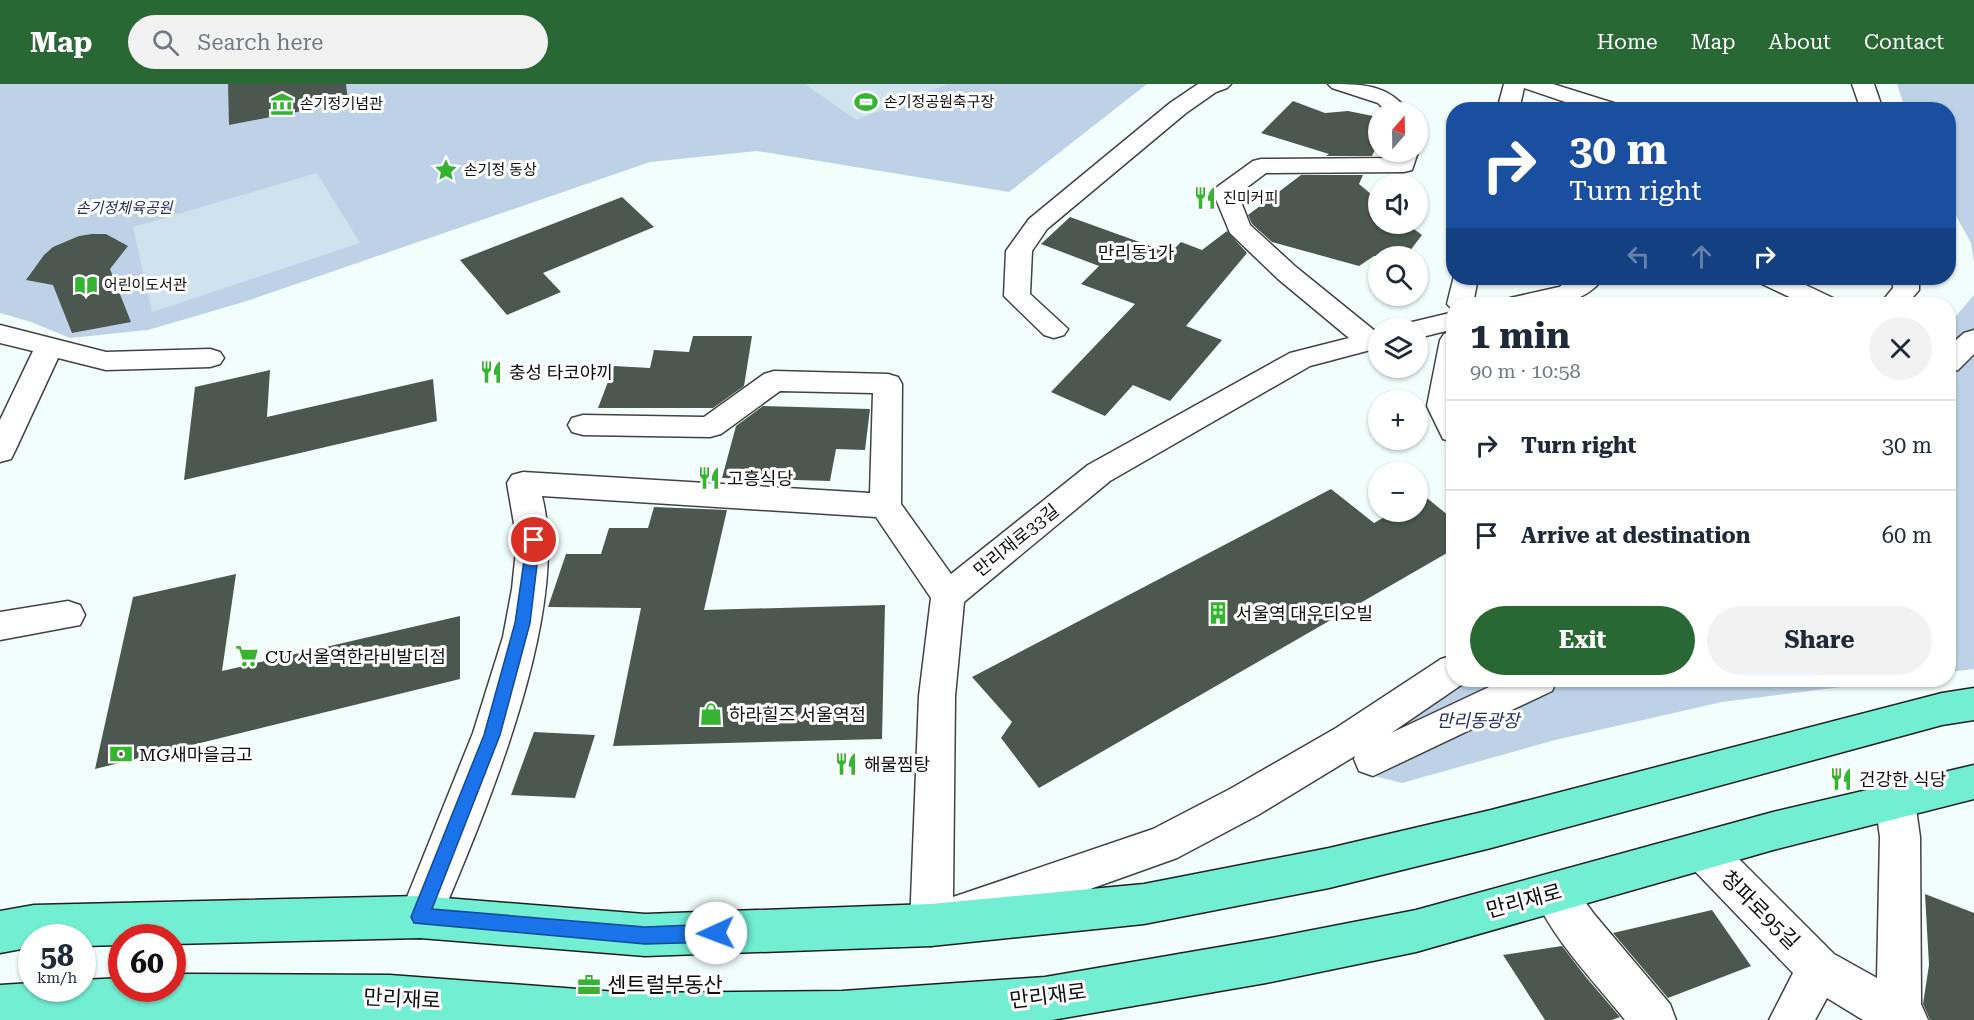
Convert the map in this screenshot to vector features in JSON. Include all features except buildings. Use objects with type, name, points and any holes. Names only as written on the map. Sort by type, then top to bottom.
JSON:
[{"type":"main road","points":[[0,932],[34,926],[420,917],[645,935],[931,925],[1144,904],[1329,868],[1491,829],[1942,709],[1974,704]]},
{"type":"main road","name":"만리재로","points":[[0,1007],[187,996],[390,997],[630,1017],[842,1013],[1045,999],[1266,961],[1416,931],[1703,851],[1974,782]]},
{"type":"street","points":[[1054,329],[1017,296],[1019,251],[1038,224],[1087,186],[1178,108],[1208,87],[1220,84]]},
{"type":"street","points":[[1339,84],[1386,98],[1389,102]]},
{"type":"street","points":[[1510,102],[1515,84]]},
{"type":"street","points":[[1532,84],[1587,102]]},
{"type":"street","points":[[1863,84],[1869,102]]},
{"type":"street","points":[[1368,335],[1287,273],[1239,228],[1225,192],[1261,166],[1404,165],[1405,162]]},
{"type":"street","points":[[1547,285],[1572,297]]},
{"type":"street","points":[[1785,285],[1810,297]]},
{"type":"street","points":[[1428,326],[1446,322]]},
{"type":"street","points":[[0,334],[106,361],[210,358]]},
{"type":"street","points":[[1956,356],[1974,339]]},
{"type":"street","name":"만리재로33길","points":[[948,596],[1099,473],[1300,359],[1368,342]]},
{"type":"street","points":[[0,451],[49,348]]},
{"type":"street","points":[[583,425],[710,427],[774,381],[888,384],[885,506],[948,596],[937,696],[931,925],[1163,845],[1244,802],[1348,740],[1446,675]]},
{"type":"street","points":[[1446,384],[1442,406],[1446,415]]},
{"type":"street","points":[[420,917],[492,735],[523,623],[534,540],[523,483],[885,506]]},
{"type":"street","points":[[0,626],[68,615]]},
{"type":"street","points":[[1373,759],[1524,687]]},
{"type":"street","points":[[1895,802],[1900,837],[1902,1018]]},
{"type":"street","name":"청파로95길","points":[[1703,851],[1819,969],[1902,1018]]},
{"type":"street","points":[[1554,893],[1579,929],[1654,1020]]},
{"type":"street","points":[[1791,1020],[1819,969]]},
{"type":"green space","name":"손기정체육공원","points":[[0,84],[1147,84],[1009,192],[757,151],[650,162],[247,301],[148,330],[70,338],[31,322],[0,313]]},
{"type":"green space","points":[[1897,84],[1974,84],[1974,263],[1971,243],[1956,216],[1956,102],[1903,102]]},
{"type":"green space","points":[[1974,295],[1974,669],[1956,671],[1956,316]]},
{"type":"green space","name":"만리동광장","points":[[1455,687],[1841,687],[1722,702],[1555,740],[1402,783],[1371,775],[1347,748]]},
{"type":"shaded area","name":"손기정공원축구장","points":[[805,84],[948,84],[856,120]]},
{"type":"shaded area","points":[[317,173],[360,243],[152,312],[133,227]]},
{"type":"place","name":"손기정공원축구장","points":[[866,102]]},
{"type":"place","name":"손기정기념관","points":[[282,104]]},
{"type":"place","name":"손기정 동상","points":[[446,170]]},
{"type":"place","name":"진미커피","points":[[1205,198]]},
{"type":"place","name":"어린이도서관","points":[[86,285]]},
{"type":"place","name":"충성 타코야끼","points":[[491,372]]},
{"type":"place","name":"고흥식당","points":[[709,478]]},
{"type":"place","name":"서울역 대우디오빌","points":[[1218,613]]},
{"type":"place","name":"CU 서울역한라비발디점","points":[[247,656]]},
{"type":"place","name":"하라힐즈 서울역점","points":[[711,714]]},
{"type":"place","name":"MG새마을금고","points":[[121,754]]},
{"type":"place","name":"해물찜탕","points":[[846,764]]},
{"type":"place","name":"건강한 식당","points":[[1841,779]]},
{"type":"place","name":"센트럴부동산","points":[[589,985]]},
{"type":"district","name":"만리동1가","points":[[1136,252]]},
{"type":"route","points":[[534,540],[523,623],[492,735],[420,917],[645,935],[716,933]]}]
